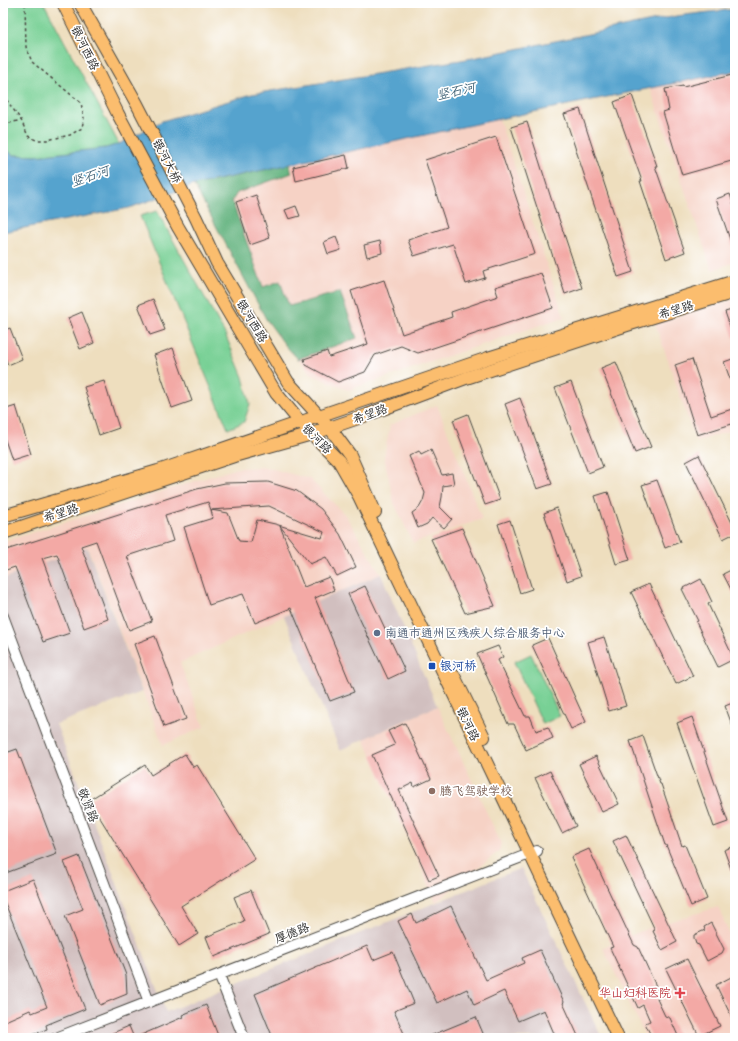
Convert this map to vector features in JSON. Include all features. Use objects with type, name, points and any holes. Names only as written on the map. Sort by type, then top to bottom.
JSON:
[{"type":"main road","name":"银河西路","points":[[63,3],[118,114]]},
{"type":"main road","name":"银河西路","points":[[80,3],[137,104]]},
{"type":"main road","name":"银河大桥","points":[[137,104],[196,218]]},
{"type":"main road","name":"银河大桥","points":[[118,114],[178,227]]},
{"type":"main road","name":"银河西路","points":[[196,218],[217,263],[288,382],[319,416]]},
{"type":"main road","name":"银河西路","points":[[178,227],[276,393],[300,422]]},
{"type":"main road","name":"希望路","points":[[3,516],[158,471],[488,358],[735,281]]},
{"type":"main road","name":"希望路","points":[[3,533],[234,456],[312,434],[466,378],[627,325],[735,292]]},
{"type":"main road","name":"银河路","points":[[319,416],[350,455],[382,527],[470,707],[618,1038]]},
{"type":"main road","name":"银河路","points":[[300,422],[339,461],[359,496],[627,1038]]},
{"type":"street","name":"敬贤路","points":[[3,616],[149,1002]]},
{"type":"street","name":"厚德路","points":[[56,1038],[534,852]]},
{"type":"street","points":[[219,975],[244,1038]]},
{"type":"path","points":[[3,95],[21,120],[28,136],[36,140],[47,140],[70,135],[82,128],[84,117],[81,103],[32,62],[26,47],[25,3]]},
{"type":"path","points":[[3,125],[21,120]]},
{"type":"shaded area","points":[[735,71],[735,262],[712,270],[650,88]]},
{"type":"shaded area","points":[[499,119],[564,317],[348,390],[313,375],[285,345],[266,319],[194,185]]},
{"type":"shaded area","points":[[735,299],[735,429],[696,442],[655,323]]},
{"type":"shaded area","points":[[437,405],[482,519],[413,543],[394,503],[384,457],[390,425]]},
{"type":"shaded area","points":[[266,467],[310,479],[346,516],[381,574],[180,663],[204,727],[163,745],[88,548],[3,579],[3,542],[237,468]]},
{"type":"shaded area","points":[[87,547],[142,692],[56,724],[166,1012],[521,868],[602,1038],[3,1038],[3,579]]},
{"type":"shaded area","points":[[381,574],[437,706],[340,750],[284,616]]},
{"type":"shaded area","name":"腾飞驾驶学校","points":[[437,706],[501,843],[499,851],[436,902],[364,739]]},
{"type":"shaded area","name":"华山妇科医院","points":[[718,907],[735,947],[735,1038],[646,1038],[603,948],[648,928]]},
{"type":"green space","points":[[3,3],[44,3],[119,144],[106,148],[36,156],[13,155],[3,146]]},
{"type":"green space","points":[[289,164],[292,173],[237,193],[232,201],[263,287],[280,281],[289,306],[340,292],[357,338],[298,359],[285,345],[266,319],[194,185]]},
{"type":"green space","points":[[157,211],[225,334],[243,377],[250,404],[244,422],[228,429],[140,216]]},
{"type":"green space","points":[[531,654],[560,716],[543,724],[514,662]]},
{"type":"water","name":"竖石河","points":[[735,9],[735,71],[499,119],[194,185],[129,208],[3,232],[3,147],[13,155],[36,156],[106,148],[119,144],[162,121],[252,94],[473,58],[676,16]]},
{"type":"building","points":[[732,75],[735,91],[735,160],[682,175],[663,112],[669,110],[665,89],[683,87]]},
{"type":"building","points":[[632,95],[685,252],[666,259],[640,181],[642,181],[614,102]]},
{"type":"building","points":[[580,109],[633,272],[618,277],[564,114]]},
{"type":"building","points":[[527,122],[556,214],[557,213],[582,288],[565,294],[511,127]]},
{"type":"building","points":[[496,137],[535,254],[483,271],[485,278],[466,284],[453,244],[414,256],[408,240],[447,227],[425,160]]},
{"type":"building","points":[[346,155],[349,168],[296,181],[293,167]]},
{"type":"building","points":[[730,194],[735,209],[734,251],[716,199]]},
{"type":"building","points":[[256,195],[270,238],[250,245],[236,202]]},
{"type":"building","points":[[296,206],[300,216],[289,219],[285,210]]},
{"type":"building","points":[[336,237],[341,250],[328,254],[324,242]]},
{"type":"building","points":[[380,241],[382,253],[367,257],[364,245]]},
{"type":"building","points":[[541,273],[553,308],[418,353],[401,346],[375,355],[365,372],[338,382],[306,365],[304,359],[327,351],[329,357],[368,344],[351,291],[384,280],[402,334],[452,317],[451,312],[498,296],[495,287]]},
{"type":"building","points":[[153,299],[165,330],[150,335],[138,305]]},
{"type":"building","points":[[735,309],[735,338],[734,338],[725,312]]},
{"type":"building","points":[[82,312],[94,343],[80,349],[68,318]]},
{"type":"building","points":[[10,328],[22,359],[8,365],[3,352],[3,331]]},
{"type":"building","points":[[173,348],[192,401],[172,408],[154,355]]},
{"type":"building","points":[[735,358],[735,390],[734,390],[724,362]]},
{"type":"building","points":[[692,359],[711,416],[735,408],[735,423],[697,435],[675,365]]},
{"type":"building","points":[[616,362],[651,447],[635,453],[601,368]]},
{"type":"building","points":[[104,381],[119,428],[99,435],[84,387]]},
{"type":"building","points":[[571,382],[603,467],[588,473],[555,388]]},
{"type":"building","points":[[520,398],[552,484],[537,489],[505,404]]},
{"type":"building","points":[[16,406],[31,454],[12,460],[3,434],[3,410]]},
{"type":"building","points":[[468,414],[500,500],[485,505],[453,420]]},
{"type":"building","points":[[431,450],[442,475],[452,473],[454,484],[443,486],[440,507],[452,519],[444,528],[432,518],[427,524],[418,528],[412,513],[419,508],[425,493],[409,456],[419,451],[421,455]]},
{"type":"building","points":[[699,455],[735,529],[735,533],[723,539],[686,462]]},
{"type":"building","points":[[657,480],[680,542],[665,548],[642,485]]},
{"type":"building","points":[[268,482],[297,491],[321,509],[340,534],[356,567],[337,576],[326,557],[310,564],[280,526],[304,587],[329,577],[334,590],[315,598],[354,692],[330,701],[291,608],[255,623],[243,594],[209,605],[184,527],[213,518],[208,502],[165,515],[173,541],[127,556],[152,621],[129,630],[96,541],[81,546],[108,619],[84,628],[57,554],[42,558],[70,633],[43,642],[15,567],[3,571],[3,551],[197,489],[225,483]],"holes":[[[269,506],[324,532],[322,538],[257,520],[251,542],[239,541],[228,513],[211,510]]]},
{"type":"building","points":[[608,492],[630,560],[616,564],[595,496]]},
{"type":"building","points":[[557,508],[581,576],[567,581],[544,513]]},
{"type":"building","points":[[510,520],[532,589],[520,593],[498,524]]},
{"type":"building","points":[[462,528],[495,606],[465,613],[431,539]]},
{"type":"building","points":[[735,568],[735,597],[723,574]]},
{"type":"building","points":[[701,579],[712,602],[708,604],[734,659],[718,667],[682,589]]},
{"type":"building","points":[[649,584],[693,676],[676,684],[631,592]]},
{"type":"building","name":"南通市通州区残疾人综合服务中心","points":[[365,586],[405,671],[388,679],[348,594]]},
{"type":"building","points":[[155,636],[186,719],[164,727],[134,644]]},
{"type":"building","points":[[604,637],[626,706],[609,711],[588,642]]},
{"type":"building","points":[[548,638],[586,722],[571,729],[532,645]]},
{"type":"building","points":[[498,646],[503,657],[498,660],[525,716],[530,716],[536,731],[548,727],[553,738],[526,750],[514,724],[508,724],[477,654]]},
{"type":"building","points":[[735,702],[735,730],[734,730],[725,706]]},
{"type":"building","points":[[692,717],[728,822],[714,827],[677,723]]},
{"type":"building","points":[[405,723],[431,779],[414,787],[413,783],[399,790],[439,876],[429,880],[372,755],[395,745],[388,731]]},
{"type":"building","points":[[643,736],[682,846],[685,845],[707,899],[691,906],[665,845],[630,741]]},
{"type":"building","points":[[17,749],[57,854],[3,874],[3,754]]},
{"type":"building","points":[[185,754],[193,767],[197,765],[255,859],[181,906],[198,934],[179,946],[89,800],[145,765],[151,775]]},
{"type":"building","points":[[596,756],[619,804],[602,812],[579,764]]},
{"type":"building","points":[[550,771],[576,826],[562,833],[535,778]]},
{"type":"building","points":[[626,835],[677,942],[662,950],[653,931],[655,930],[613,841]]},
{"type":"building","points":[[735,846],[735,877],[734,877],[724,850]]},
{"type":"building","points":[[589,849],[634,945],[638,947],[661,997],[657,999],[665,1016],[670,1018],[679,1038],[652,1038],[645,1023],[650,1021],[643,1005],[638,1008],[610,948],[613,947],[571,857]]},
{"type":"building","points":[[79,856],[126,975],[127,994],[100,1005],[65,916],[83,909],[64,862]]},
{"type":"building","points":[[33,879],[85,1009],[46,1025],[47,1029],[25,1038],[3,1038],[3,1022],[30,1010],[32,1013],[47,1007],[3,898],[3,891]]},
{"type":"building","points":[[251,890],[269,934],[214,957],[206,937],[244,921],[234,897]]},
{"type":"building","points":[[451,906],[486,980],[524,963],[522,958],[540,950],[579,1038],[556,1038],[544,1010],[518,1021],[504,991],[474,1005],[467,989],[437,1003],[398,921],[412,914],[416,923]]},
{"type":"building","points":[[711,923],[724,949],[722,953],[707,961],[699,945],[696,944],[694,935],[705,930],[704,927]]},
{"type":"building","points":[[367,946],[373,960],[393,952],[414,1003],[394,1011],[406,1038],[273,1038],[255,994]]},
{"type":"building","points":[[687,959],[720,1026],[699,1036],[666,969]]},
{"type":"building","points":[[735,975],[735,1024],[716,985]]},
{"type":"building","points":[[206,1005],[219,1038],[134,1038],[183,1017],[182,1015]]},
{"type":"building","points":[[476,1017],[485,1038],[425,1038]]},
{"type":"building","points":[[129,1026],[134,1038],[101,1038]]},
{"type":"place","name":"南通市通州区残疾人综合服务中心","points":[[377,633]]},
{"type":"place","name":"银河桥","points":[[432,666]]},
{"type":"place","name":"腾飞驾驶学校","points":[[432,791]]},
{"type":"place","name":"华山妇科医院","points":[[680,993]]}]
